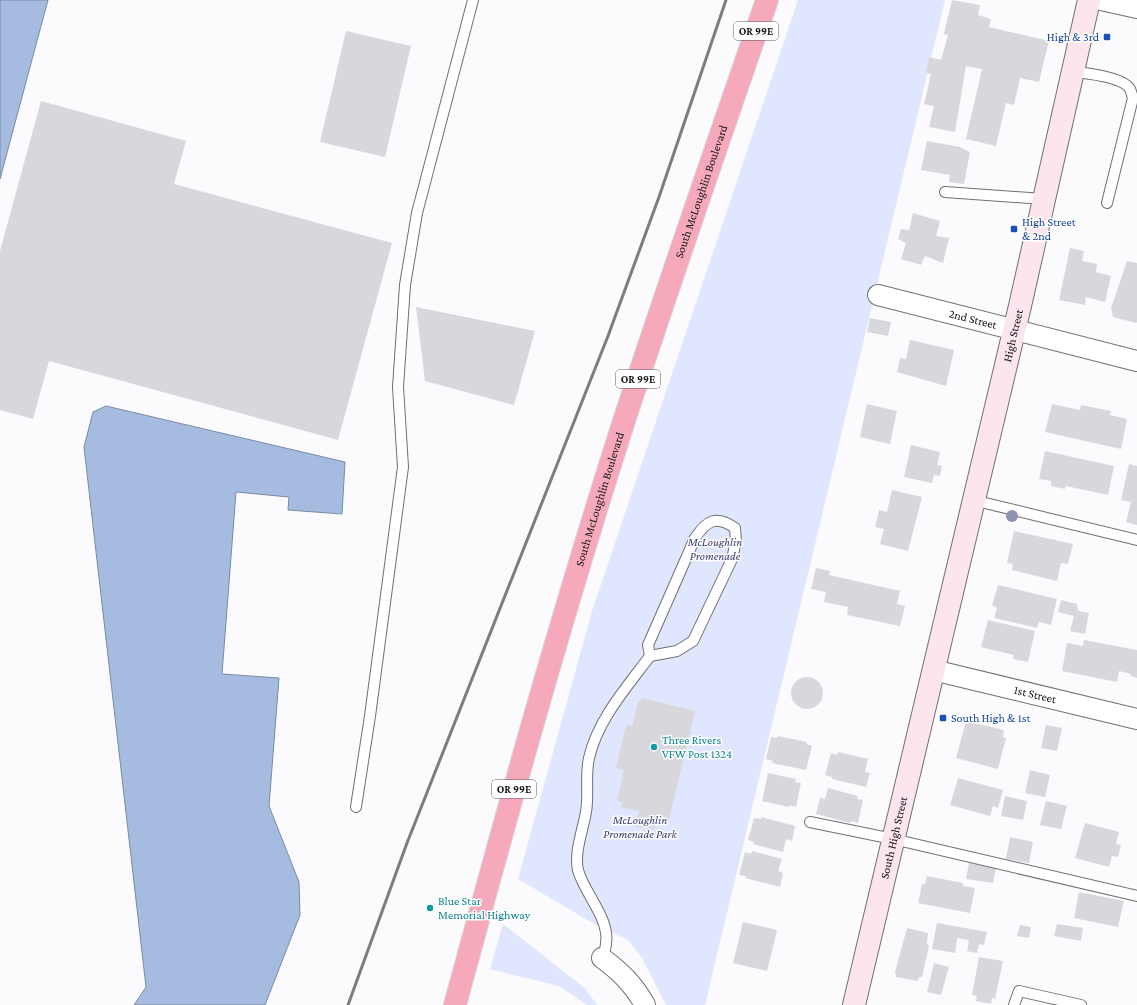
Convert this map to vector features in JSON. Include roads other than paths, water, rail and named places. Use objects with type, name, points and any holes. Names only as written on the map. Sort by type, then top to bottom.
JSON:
[{"type":"highway","name":"South McLoughlin Boulevard","points":[[455,1005],[540,698],[624,420],[767,0]]},
{"type":"street","name":"High Street","points":[[933,670],[1090,0]]},
{"type":"street","points":[[1101,0],[1137,8]]},
{"type":"street","name":"2nd Street","points":[[878,295],[1137,361]]},
{"type":"street","name":"1st Street","points":[[933,670],[1137,719]]},
{"type":"street","name":"South High Street","points":[[854,1005],[933,670]]},
{"type":"street","points":[[602,958],[620,971],[636,988],[645,1005]]},
{"type":"lane","points":[[356,807],[370,716],[402,467],[398,387],[405,285],[417,213],[473,0]]},
{"type":"lane","points":[[1073,72],[1096,74],[1121,82],[1129,88],[1133,98],[1106,203]]},
{"type":"lane","points":[[945,192],[1043,199]]},
{"type":"lane","points":[[973,500],[1137,540]]},
{"type":"lane","points":[[602,958],[607,942],[605,927],[584,885],[578,869],[578,852],[586,810],[589,758],[595,740],[615,703],[650,656],[677,651],[693,641],[732,559],[736,541],[735,528],[727,523],[714,520],[704,525],[695,538],[648,645],[650,656]]},
{"type":"lane","points":[[810,822],[892,839],[1137,896]]},
{"type":"lane","points":[[1014,1005],[1019,991],[1081,1005]]},
{"type":"railway","points":[[348,1005],[407,843],[608,336],[659,197],[726,0]]},
{"type":"place","name":"High & 3rd","points":[[1107,37]]},
{"type":"place","name":"High Street & 2nd","points":[[1014,229]]},
{"type":"place","name":"South High & 1st","points":[[943,718]]},
{"type":"place","name":"Three Rivers VFW Post 1324","points":[[654,747]]},
{"type":"place","name":"Blue Star Memorial Highway","points":[[430,908]]},
{"type":"park label","name":"McLoughlin Promenade","points":[[715,549]]},
{"type":"park label","name":"McLoughlin Promenade Park","points":[[640,827]]}]
